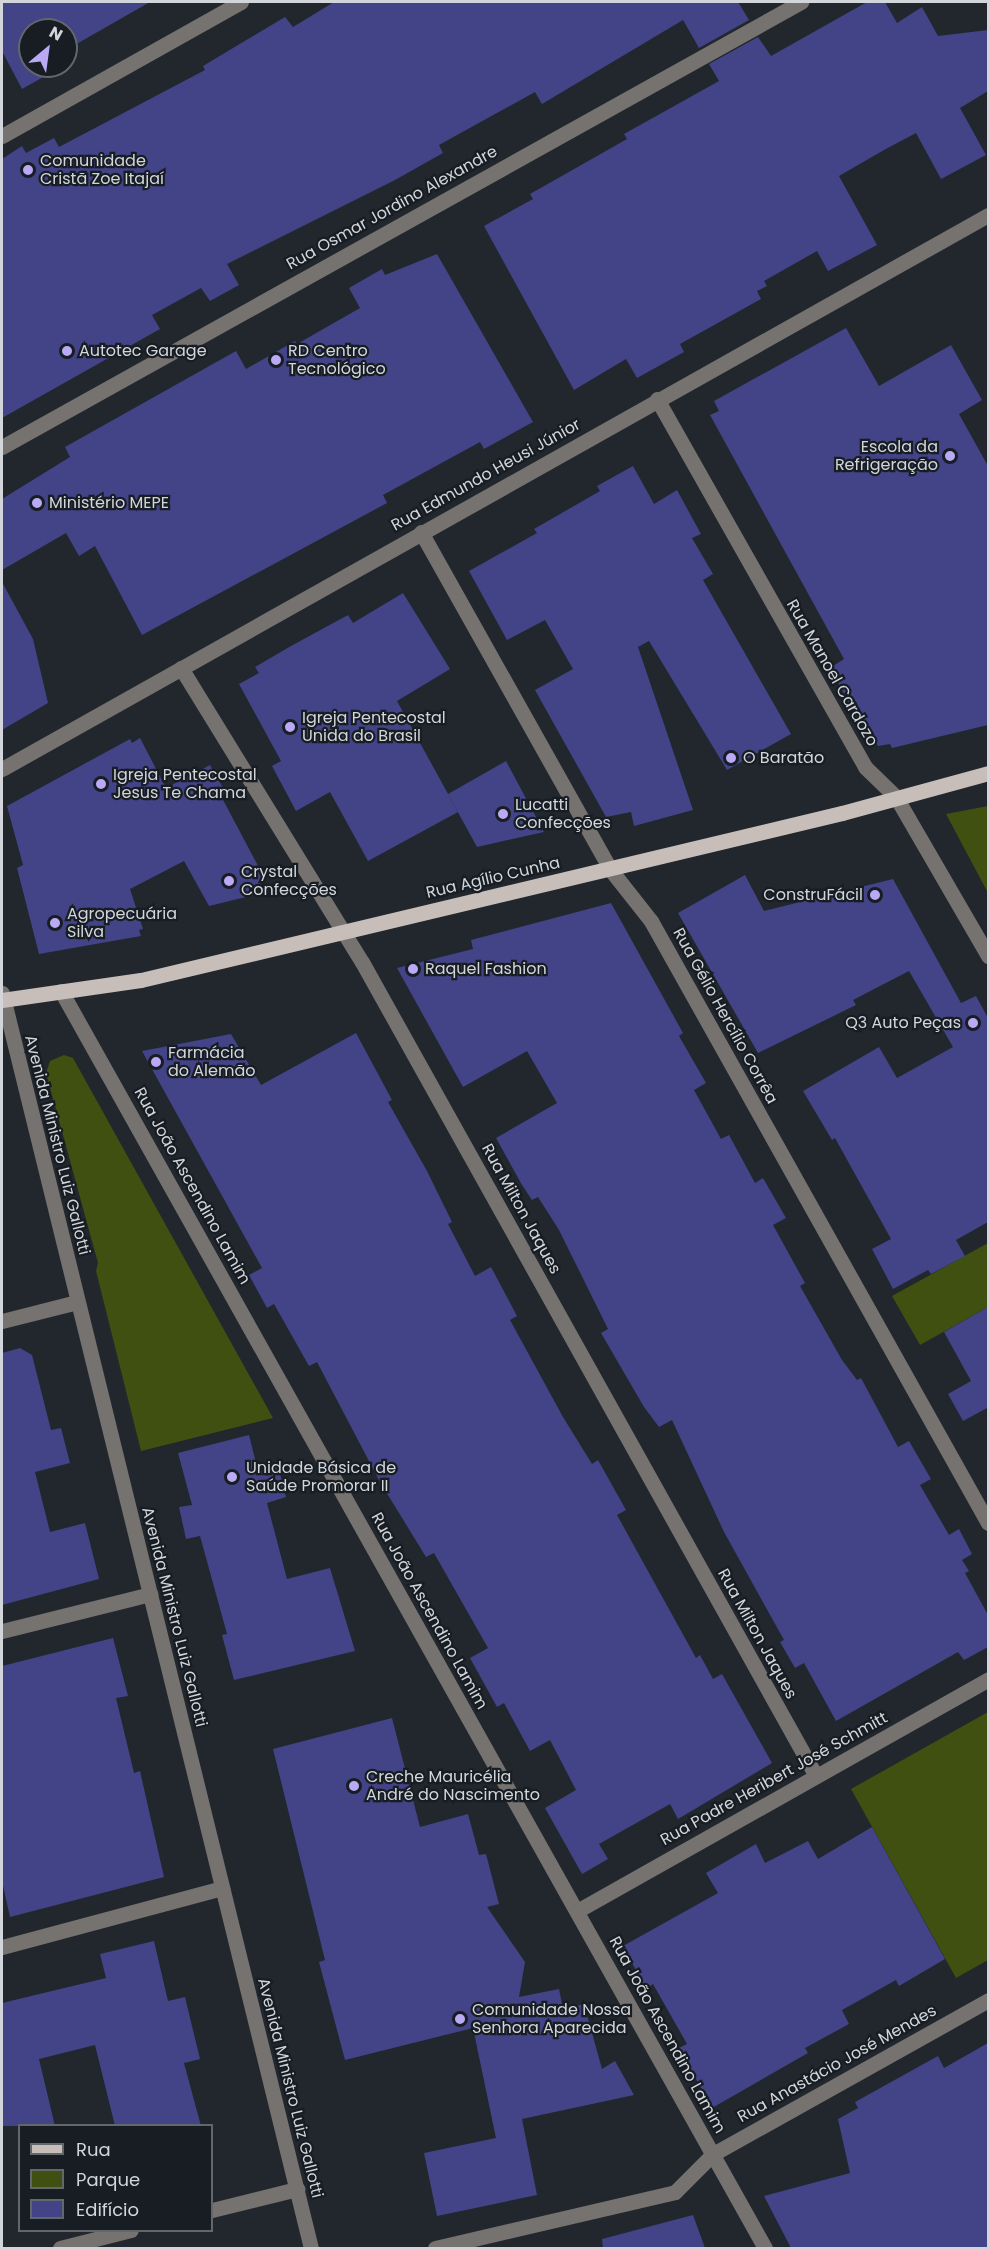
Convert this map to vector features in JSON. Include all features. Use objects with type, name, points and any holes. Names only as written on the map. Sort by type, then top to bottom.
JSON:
[{"type":"main road","name":"Rua Agílio Cunha","points":[[2,997],[141,980],[610,869],[988,773]]},
{"type":"street","points":[[2,136],[241,2]]},
{"type":"street","name":"Rua Osmar Jordino Alexandre","points":[[2,447],[801,2]]},
{"type":"street","name":"Rua Edmundo Heusi Júnior","points":[[2,769],[988,215]]},
{"type":"street","name":"Rua Manoel Cardozo","points":[[657,399],[865,767],[896,797],[988,956]]},
{"type":"street","name":"Rua Gélio Hercílio Corrêa","points":[[421,532],[610,869],[651,921],[988,1523]]},
{"type":"street","name":"Rua Milton Jaques","points":[[180,668],[342,932],[816,1776]]},
{"type":"street","name":"Rua João Ascendino Lamim","points":[[61,991],[765,2248]]},
{"type":"street","name":"Avenida Ministro Luiz Gallotti","points":[[2,997],[311,2248]]},
{"type":"street","points":[[2,1321],[77,1302]]},
{"type":"street","points":[[2,1631],[150,1594]]},
{"type":"street","name":"Rua Padre Heribert José Schmitt","points":[[577,1911],[988,1679]]},
{"type":"street","points":[[2,1947],[222,1888]]},
{"type":"street","name":"Rua Anastácio José Mendes","points":[[435,2248],[675,2192],[713,2154],[988,2000]]},
{"type":"street","points":[[213,2210],[297,2189]]},
{"type":"street","points":[[60,2248],[122,2232]]},
{"type":"green space","points":[[988,806],[988,893],[946,814]]},
{"type":"green space","points":[[64,1055],[73,1058],[273,1418],[141,1451],[96,1271],[98,1263],[46,1073],[50,1061]]},
{"type":"green space","points":[[988,1243],[988,1307],[920,1345],[892,1296]]},
{"type":"green space","points":[[988,1712],[988,1960],[956,1978],[851,1789]]},
{"type":"building","points":[[2,2],[150,2],[78,43],[78,18],[18,18],[18,78],[42,78],[22,89],[2,51]]},
{"type":"building","points":[[334,2],[738,2],[749,20],[699,48],[683,20],[542,104],[535,92],[439,145],[443,153],[395,180],[227,264],[239,285],[210,301],[201,288],[152,315],[160,329],[2,418],[2,159],[22,146],[26,153],[54,138],[59,147],[205,70],[203,66],[285,17],[293,27]]},
{"type":"building","points":[[867,2],[885,2],[897,23],[922,7],[938,36],[988,30],[988,91],[960,108],[986,155],[941,179],[916,133],[884,150],[839,176],[877,245],[828,271],[817,251],[764,281],[767,286],[757,291],[761,299],[680,344],[684,352],[637,378],[626,359],[574,390],[484,226],[533,199],[530,194],[627,139],[624,134],[719,81],[709,64],[758,37],[771,56]]},
{"type":"building","points":[[437,254],[533,422],[484,449],[480,442],[383,495],[387,503],[142,635],[95,546],[79,556],[66,533],[2,570],[2,499],[70,457],[65,447],[236,351],[246,369],[295,341],[297,344],[360,308],[349,288],[382,269],[385,275]]},
{"type":"building","points":[[846,328],[879,386],[951,345],[982,400],[959,414],[988,466],[988,725],[892,748],[890,744],[878,746],[849,703],[830,668],[844,659],[710,415],[719,411],[714,401]]},
{"type":"building","points":[[633,466],[654,504],[677,490],[701,534],[692,538],[713,574],[703,580],[791,734],[727,770],[649,641],[638,647],[693,810],[634,826],[631,812],[606,817],[535,690],[573,669],[545,620],[507,640],[469,571],[537,533],[534,529],[600,491],[597,486]]},
{"type":"building","points":[[2,582],[33,639],[48,703],[2,730]]},
{"type":"building","points":[[403,593],[450,669],[397,701],[458,812],[368,861],[330,792],[296,811],[272,766],[281,761],[239,684],[259,673],[255,667],[291,646],[348,615],[353,623]]},
{"type":"building","points":[[140,738],[166,788],[210,765],[226,793],[221,796],[264,877],[254,895],[209,906],[184,861],[130,889],[143,929],[139,930],[141,936],[39,954],[17,868],[23,865],[7,806],[130,739],[132,743]]},
{"type":"building","points":[[506,761],[544,832],[477,847],[448,794]]},
{"type":"building","points":[[745,875],[764,911],[893,879],[961,1003],[976,996],[988,1018],[988,1222],[956,1240],[965,1256],[931,1274],[928,1270],[893,1289],[872,1249],[891,1239],[835,1138],[832,1140],[803,1091],[879,1047],[897,1078],[953,1047],[909,971],[853,1000],[856,1005],[758,1053],[678,913]]},
{"type":"building","points":[[611,903],[683,1033],[679,1036],[706,1083],[694,1090],[721,1139],[729,1135],[755,1183],[763,1178],[786,1218],[773,1225],[805,1283],[800,1286],[842,1360],[857,1380],[861,1378],[898,1447],[909,1441],[931,1479],[920,1485],[949,1535],[959,1529],[972,1554],[962,1560],[969,1571],[965,1573],[988,1615],[988,1647],[964,1660],[958,1652],[836,1721],[804,1663],[795,1668],[780,1642],[784,1640],[724,1532],[672,1420],[659,1427],[644,1407],[601,1333],[608,1329],[559,1230],[538,1197],[532,1200],[496,1138],[557,1103],[527,1051],[463,1087],[397,968],[473,949],[471,940]]},
{"type":"building","points":[[356,1033],[392,1100],[388,1102],[427,1171],[452,1222],[448,1224],[475,1276],[491,1267],[517,1316],[510,1320],[563,1417],[592,1464],[598,1460],[626,1510],[617,1515],[696,1658],[700,1655],[713,1679],[722,1674],[772,1763],[678,1819],[670,1804],[599,1844],[608,1859],[582,1874],[545,1808],[576,1790],[550,1740],[530,1751],[504,1703],[497,1707],[470,1658],[488,1648],[434,1553],[426,1557],[380,1482],[317,1362],[309,1366],[274,1304],[267,1308],[249,1275],[262,1268],[142,1051],[231,1034],[261,1085]]},
{"type":"building","points":[[988,1307],[988,1411],[987,1408],[963,1421],[948,1394],[971,1381],[944,1332]]},
{"type":"building","points":[[20,1348],[32,1355],[51,1430],[61,1428],[70,1463],[35,1472],[50,1532],[85,1523],[99,1579],[2,1605],[2,1353]]},
{"type":"building","points":[[249,1435],[258,1471],[278,1466],[286,1497],[267,1503],[287,1579],[330,1568],[355,1651],[234,1680],[222,1635],[227,1634],[200,1536],[186,1539],[179,1507],[192,1505],[178,1453]]},
{"type":"building","points":[[113,1638],[128,1696],[116,1698],[134,1773],[140,1771],[164,1877],[10,1917],[2,1881],[2,1666]]},
{"type":"building","points":[[392,1718],[420,1827],[468,1814],[479,1855],[486,1854],[499,1904],[487,1907],[525,1962],[519,1997],[559,1989],[563,2009],[584,2004],[602,2069],[615,2061],[634,2095],[522,2119],[537,2195],[437,2216],[424,2153],[496,2138],[473,2028],[345,2060],[319,1962],[325,1960],[273,1749]]},
{"type":"building","points":[[872,1827],[945,1959],[899,1986],[896,1980],[842,2010],[849,2024],[805,2048],[808,2053],[712,2108],[679,2048],[687,2044],[653,1984],[646,1989],[623,1946],[718,1893],[706,1873],[756,1844],[765,1863],[808,1841],[818,1859]]},
{"type":"building","points":[[154,1941],[168,2001],[185,1997],[200,2059],[184,2063],[200,2124],[115,2124],[95,2045],[39,2059],[55,2124],[2,2126],[2,2003],[106,1978],[100,1954]]},
{"type":"building","points":[[988,2043],[988,2248],[791,2248],[764,2196],[850,2173],[838,2119],[858,2108],[855,2102],[938,2056],[944,2068]]},
{"type":"building","points":[[693,2215],[705,2248],[603,2248],[602,2239]]},
{"type":"place","name":"Comunidade Cristã Zoe Itajaí","points":[[28,170]]},
{"type":"place","name":"Autotec Garage","points":[[67,351]]},
{"type":"place","name":"RD Centro Tecnológico","points":[[276,360]]},
{"type":"place","name":"Escola da Refrigeração","points":[[950,456]]},
{"type":"place","name":"Ministério MEPE","points":[[37,503]]},
{"type":"place","name":"Igreja Pentecostal Unida do Brasil","points":[[290,727]]},
{"type":"place","name":"O Baratão","points":[[731,758]]},
{"type":"place","name":"Igreja Pentecostal Jesus Te Chama","points":[[101,784]]},
{"type":"place","name":"Lucatti Confecções","points":[[503,814]]},
{"type":"place","name":"Crystal Confecções","points":[[229,881]]},
{"type":"place","name":"ConstruFácil","points":[[875,895]]},
{"type":"place","name":"Agropecuária Silva","points":[[55,923]]},
{"type":"place","name":"Raquel Fashion","points":[[413,969]]},
{"type":"place","name":"Q3 Auto Peças","points":[[973,1023]]},
{"type":"place","name":"Farmácia do Alemão","points":[[156,1062]]},
{"type":"place","name":"Unidade Básica de Saúde Promorar II","points":[[232,1477]]},
{"type":"place","name":"Creche Mauricélia André do Nascimento","points":[[354,1786]]},
{"type":"place","name":"Comunidade Nossa Senhora Aparecida","points":[[460,2019]]}]
